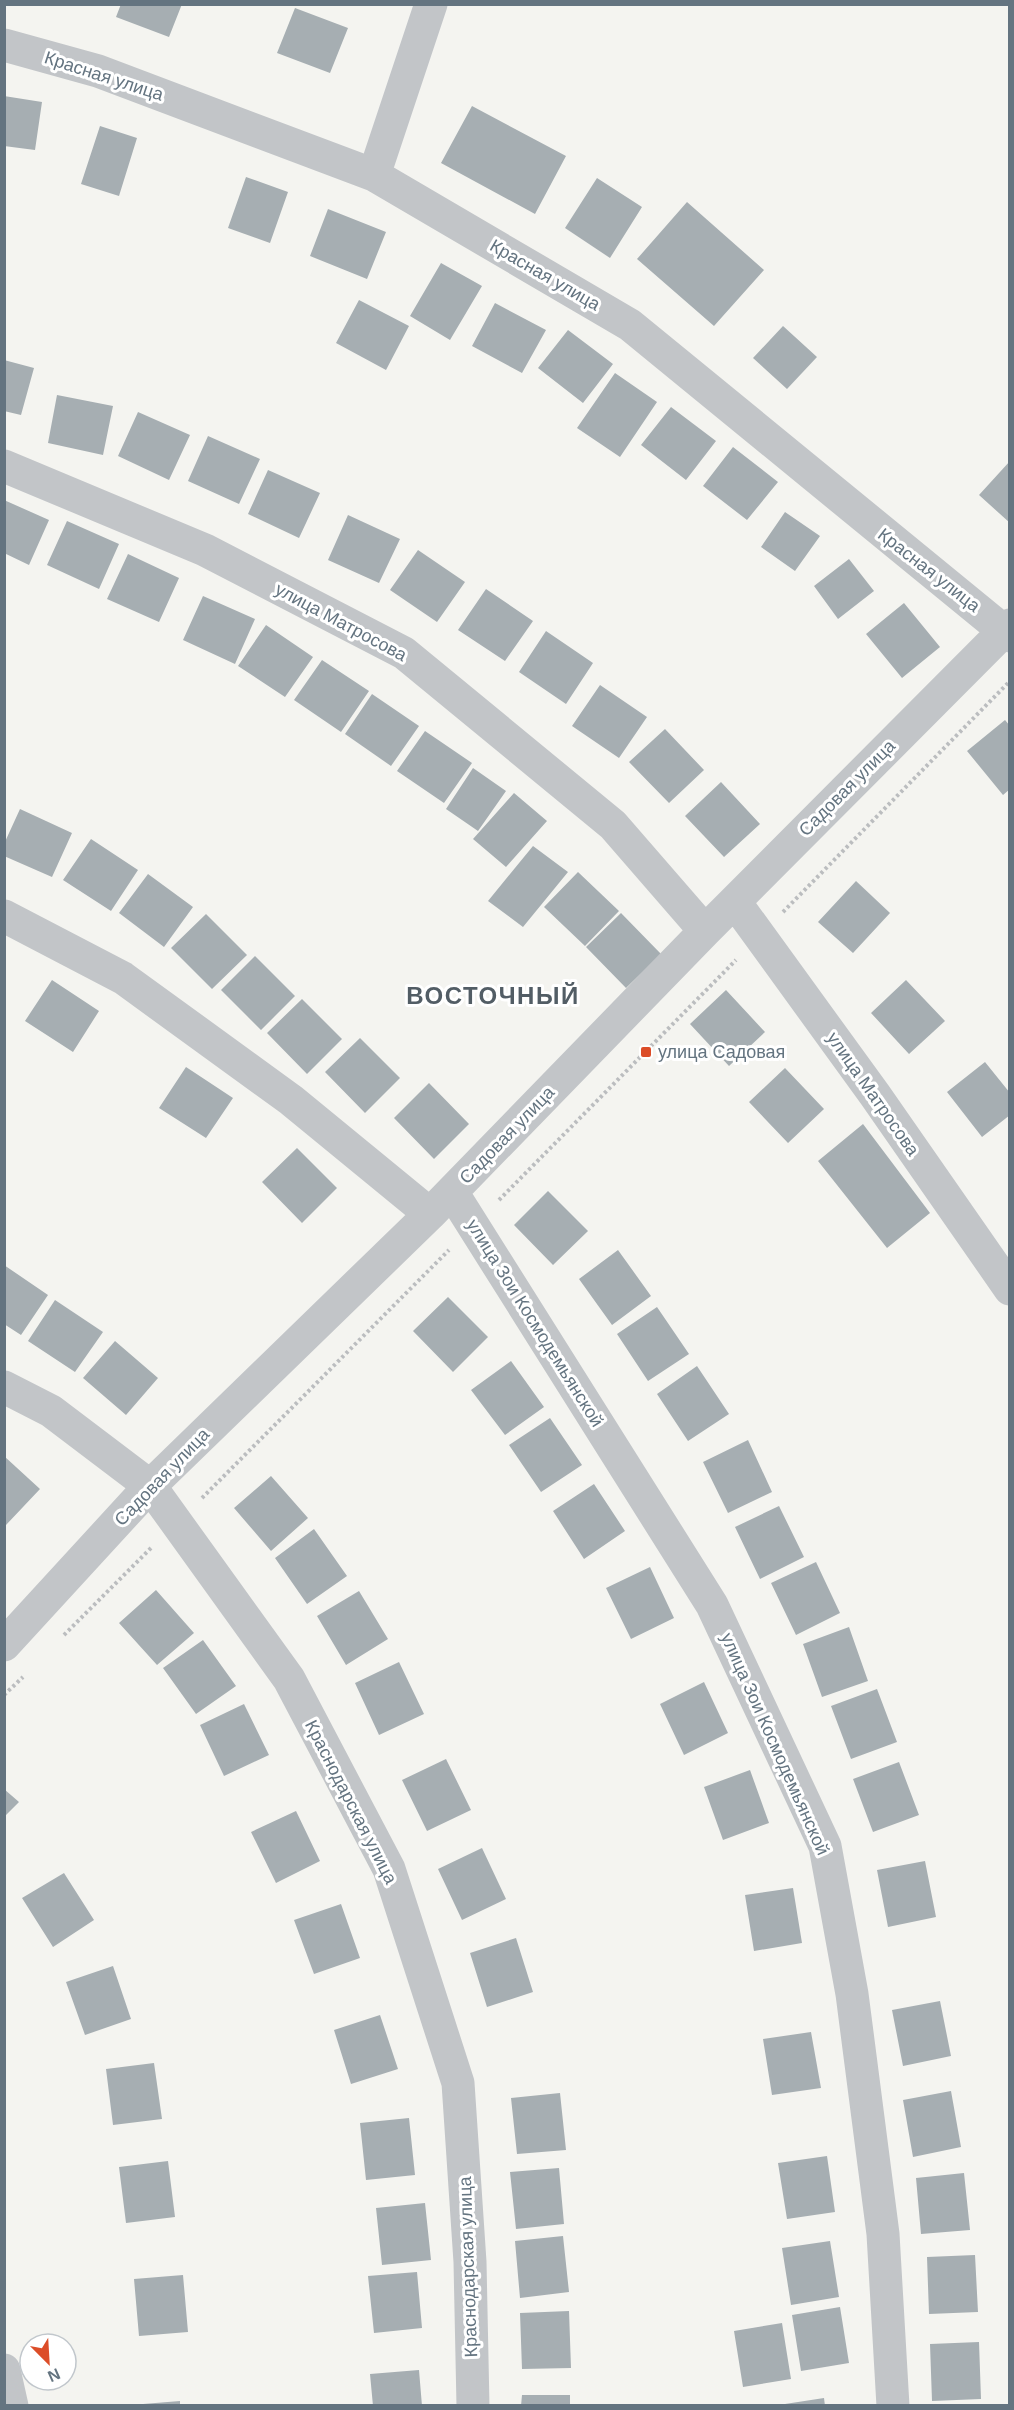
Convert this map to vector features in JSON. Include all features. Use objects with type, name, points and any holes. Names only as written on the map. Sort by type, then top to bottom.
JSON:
[{"type":"street","points":[[374,175],[431,4]]},
{"type":"street","name":"Красная улица","points":[[4,45],[98,70],[374,175],[630,325],[831,493],[1008,630]]},
{"type":"street","name":"улица Матросова","points":[[4,466],[205,550],[404,653],[613,825],[705,931]]},
{"type":"street","name":"Садовая улица","points":[[4,1645],[150,1486],[441,1203],[705,931],[1008,630]]},
{"type":"street","name":"улица Матросова","points":[[735,902],[875,1095],[1010,1288]]},
{"type":"street","name":"улица Зои Космодемьянской","points":[[4,916],[123,978],[291,1100],[473,1226],[712,1605],[825,1846],[852,1994],[883,2234],[893,2406]]},
{"type":"street","name":"Краснодарская улица","points":[[4,1387],[51,1411],[150,1486],[289,1679],[389,1869],[458,2083],[470,2262],[473,2406]]},
{"type":"street","points":[[4,2370],[12,2406]]},
{"type":"path","points":[[62,1637],[473,1226],[1010,681]]},
{"type":"path","points":[[4,1695],[29,1670]]},
{"type":"building","points":[[121,4],[182,4],[169,37],[116,17]]},
{"type":"building","points":[[295,8],[348,28],[330,73],[277,53]]},
{"type":"building","points":[[4,96],[42,102],[35,150],[4,146]]},
{"type":"building","points":[[472,106],[566,156],[535,214],[441,163]]},
{"type":"building","points":[[100,126],[137,138],[119,196],[81,184]]},
{"type":"building","points":[[246,177],[288,192],[270,243],[228,228]]},
{"type":"building","points":[[597,178],[642,207],[610,258],[565,228]]},
{"type":"building","points":[[687,202],[764,270],[714,326],[637,259]]},
{"type":"building","points":[[328,209],[386,232],[367,279],[310,256]]},
{"type":"building","points":[[441,263],[482,286],[450,340],[410,316]]},
{"type":"building","points":[[359,300],[409,326],[386,370],[336,343]]},
{"type":"building","points":[[495,303],[546,330],[522,373],[472,346]]},
{"type":"building","points":[[783,326],[817,357],[787,389],[753,358]]},
{"type":"building","points":[[568,330],[613,364],[583,403],[538,368]]},
{"type":"building","points":[[4,360],[34,368],[21,415],[4,411]]},
{"type":"building","points":[[615,373],[657,402],[620,457],[577,428]]},
{"type":"building","points":[[57,395],[113,406],[103,455],[48,443]]},
{"type":"building","points":[[671,407],[716,441],[686,480],[641,445]]},
{"type":"building","points":[[138,412],[190,435],[169,480],[118,456]]},
{"type":"building","points":[[208,436],[260,459],[239,504],[188,481]]},
{"type":"building","points":[[733,447],[778,482],[747,520],[703,486]]},
{"type":"building","points":[[1010,461],[1010,523],[979,495]]},
{"type":"building","points":[[268,470],[320,493],[299,538],[248,514]]},
{"type":"building","points":[[4,500],[49,520],[29,565],[4,553]]},
{"type":"building","points":[[785,512],[820,536],[795,571],[761,547]]},
{"type":"building","points":[[348,515],[400,539],[379,583],[328,560]]},
{"type":"building","points":[[67,521],[119,544],[99,589],[47,565]]},
{"type":"building","points":[[418,550],[465,582],[437,622],[390,590]]},
{"type":"building","points":[[128,554],[179,578],[159,622],[107,599]]},
{"type":"building","points":[[849,559],[874,591],[838,619],[814,586]]},
{"type":"building","points":[[486,589],[533,621],[505,661],[458,630]]},
{"type":"building","points":[[203,596],[255,619],[235,664],[183,640]]},
{"type":"building","points":[[904,603],[940,647],[902,678],[866,634]]},
{"type":"building","points":[[266,625],[313,657],[285,697],[238,666]]},
{"type":"building","points":[[546,631],[593,663],[566,704],[519,672]]},
{"type":"building","points":[[322,660],[369,691],[341,732],[294,700]]},
{"type":"building","points":[[600,685],[647,717],[619,758],[572,726]]},
{"type":"building","points":[[372,694],[419,726],[391,766],[345,734]]},
{"type":"building","points":[[1005,720],[1010,726],[1010,789],[1003,795],[967,751]]},
{"type":"building","points":[[665,729],[704,770],[669,803],[629,762]]},
{"type":"building","points":[[425,731],[472,763],[444,803],[397,771]]},
{"type":"building","points":[[473,768],[506,791],[478,831],[446,809]]},
{"type":"building","points":[[721,782],[760,824],[724,857],[685,816]]},
{"type":"building","points":[[514,793],[547,821],[506,867],[473,839]]},
{"type":"building","points":[[20,809],[72,833],[52,877],[4,856],[4,844]]},
{"type":"building","points":[[91,839],[138,870],[111,911],[63,880]]},
{"type":"building","points":[[533,846],[568,872],[523,927],[488,901]]},
{"type":"building","points":[[578,872],[619,911],[585,946],[544,907]]},
{"type":"building","points":[[148,874],[193,907],[164,947],[119,913]]},
{"type":"building","points":[[856,881],[890,913],[853,953],[818,922]]},
{"type":"building","points":[[621,913],[661,954],[626,988],[586,947]]},
{"type":"building","points":[[206,914],[247,955],[212,989],[171,948]]},
{"type":"building","points":[[255,956],[295,996],[261,1030],[221,990]]},
{"type":"building","points":[[52,980],[99,1011],[73,1052],[25,1021]]},
{"type":"building","points":[[906,980],[945,1021],[909,1054],[871,1013]]},
{"type":"building","points":[[726,990],[765,1032],[729,1066],[690,1024]]},
{"type":"building","points":[[302,999],[342,1039],[307,1074],[267,1033]]},
{"type":"building","points":[[360,1038],[400,1078],[365,1113],[325,1072]]},
{"type":"building","points":[[985,1062],[1010,1093],[1010,1115],[982,1137],[947,1092]]},
{"type":"building","points":[[186,1067],[233,1098],[206,1138],[159,1108]]},
{"type":"building","points":[[785,1068],[824,1109],[788,1143],[749,1102]]},
{"type":"building","points":[[429,1083],[469,1124],[434,1159],[394,1118]]},
{"type":"building","points":[[863,1124],[930,1213],[887,1248],[818,1161]]},
{"type":"building","points":[[297,1148],[337,1188],[302,1223],[262,1182]]},
{"type":"building","points":[[548,1191],[588,1231],[553,1265],[514,1225]]},
{"type":"building","points":[[618,1250],[651,1296],[612,1325],[579,1279]]},
{"type":"building","points":[[4,1265],[48,1295],[21,1335],[4,1324]]},
{"type":"building","points":[[448,1297],[488,1337],[453,1372],[413,1331]]},
{"type":"building","points":[[55,1300],[103,1332],[75,1372],[28,1341]]},
{"type":"building","points":[[657,1307],[689,1354],[648,1381],[617,1334]]},
{"type":"building","points":[[115,1341],[158,1378],[126,1415],[83,1378]]},
{"type":"building","points":[[511,1361],[544,1407],[505,1435],[471,1390]]},
{"type":"building","points":[[697,1366],[729,1414],[688,1441],[657,1394]]},
{"type":"building","points":[[550,1418],[582,1465],[541,1492],[509,1445]]},
{"type":"building","points":[[748,1440],[772,1492],[728,1513],[703,1462]]},
{"type":"building","points":[[4,1456],[40,1489],[6,1525],[4,1523]]},
{"type":"building","points":[[271,1476],[308,1518],[271,1551],[234,1508]]},
{"type":"building","points":[[594,1484],[625,1531],[584,1559],[553,1511]]},
{"type":"building","points":[[779,1506],[804,1557],[760,1579],[735,1527]]},
{"type":"building","points":[[314,1529],[347,1576],[307,1604],[275,1558]]},
{"type":"building","points":[[816,1562],[840,1613],[796,1635],[771,1583]]},
{"type":"building","points":[[650,1567],[674,1618],[631,1639],[606,1588]]},
{"type":"building","points":[[156,1590],[194,1633],[157,1665],[119,1623]]},
{"type":"building","points":[[359,1591],[388,1639],[346,1665],[317,1616]]},
{"type":"building","points":[[849,1627],[868,1681],[822,1697],[803,1644]]},
{"type":"building","points":[[203,1640],[236,1686],[196,1714],[163,1668]]},
{"type":"building","points":[[399,1662],[424,1714],[379,1735],[355,1683]]},
{"type":"building","points":[[704,1682],[728,1733],[684,1755],[660,1704]]},
{"type":"building","points":[[877,1689],[897,1742],[851,1759],[831,1706]]},
{"type":"building","points":[[244,1704],[269,1755],[224,1776],[200,1725]]},
{"type":"building","points":[[446,1759],[471,1810],[427,1831],[402,1780]]},
{"type":"building","points":[[899,1762],[919,1815],[873,1832],[853,1779]]},
{"type":"building","points":[[750,1770],[769,1823],[723,1840],[704,1787]]},
{"type":"building","points":[[4,1789],[19,1802],[4,1817]]},
{"type":"building","points":[[296,1811],[320,1861],[276,1883],[251,1832]]},
{"type":"building","points":[[482,1848],[506,1899],[462,1920],[438,1869]]},
{"type":"building","points":[[925,1861],[936,1917],[888,1927],[877,1870]]},
{"type":"building","points":[[64,1873],[94,1920],[53,1947],[22,1898]]},
{"type":"building","points":[[793,1888],[802,1943],[754,1951],[745,1895]]},
{"type":"building","points":[[341,1904],[360,1958],[314,1974],[294,1920]]},
{"type":"building","points":[[516,1938],[533,1992],[487,2007],[470,1953]]},
{"type":"building","points":[[113,1966],[131,2019],[85,2035],[66,1982]]},
{"type":"building","points":[[940,2001],[951,2056],[903,2066],[892,2010]]},
{"type":"building","points":[[380,2015],[398,2069],[351,2084],[334,2030]]},
{"type":"building","points":[[811,2032],[821,2088],[772,2095],[763,2039]]},
{"type":"building","points":[[154,2063],[162,2119],[113,2125],[106,2069]]},
{"type":"building","points":[[951,2091],[961,2147],[913,2157],[903,2100]]},
{"type":"building","points":[[560,2093],[566,2150],[517,2154],[511,2098]]},
{"type":"building","points":[[409,2118],[415,2175],[366,2180],[360,2123]]},
{"type":"building","points":[[827,2156],[835,2212],[787,2219],[778,2163]]},
{"type":"building","points":[[168,2161],[175,2217],[126,2223],[119,2167]]},
{"type":"building","points":[[559,2168],[564,2224],[516,2229],[510,2172]]},
{"type":"building","points":[[964,2173],[970,2230],[921,2234],[916,2178]]},
{"type":"building","points":[[425,2203],[431,2260],[382,2265],[376,2208]]},
{"type":"building","points":[[563,2236],[569,2292],[520,2298],[515,2241]]},
{"type":"building","points":[[830,2241],[839,2297],[791,2305],[782,2248]]},
{"type":"building","points":[[975,2255],[978,2312],[929,2314],[927,2257]]},
{"type":"building","points":[[417,2272],[422,2328],[374,2333],[368,2276]]},
{"type":"building","points":[[183,2275],[188,2332],[139,2336],[134,2279]]},
{"type":"building","points":[[840,2307],[849,2363],[801,2371],[792,2315]]},
{"type":"building","points":[[569,2311],[571,2368],[522,2369],[520,2313]]},
{"type":"building","points":[[782,2323],[791,2379],[743,2387],[734,2331]]},
{"type":"building","points":[[979,2342],[981,2399],[932,2401],[930,2344]]},
{"type":"building","points":[[419,2370],[422,2406],[373,2406],[370,2374]]},
{"type":"building","points":[[522,2395],[570,2395],[570,2406],[521,2406]]},
{"type":"building","points":[[824,2398],[825,2406],[785,2406],[785,2404]]},
{"type":"building","points":[[180,2401],[180,2406],[143,2406],[143,2404]]},
{"type":"place","name":"улица Садовая","points":[[646,1052]]},
{"type":"district","name":"ВОСТОЧНЫЙ","points":[[493,996]]}]
